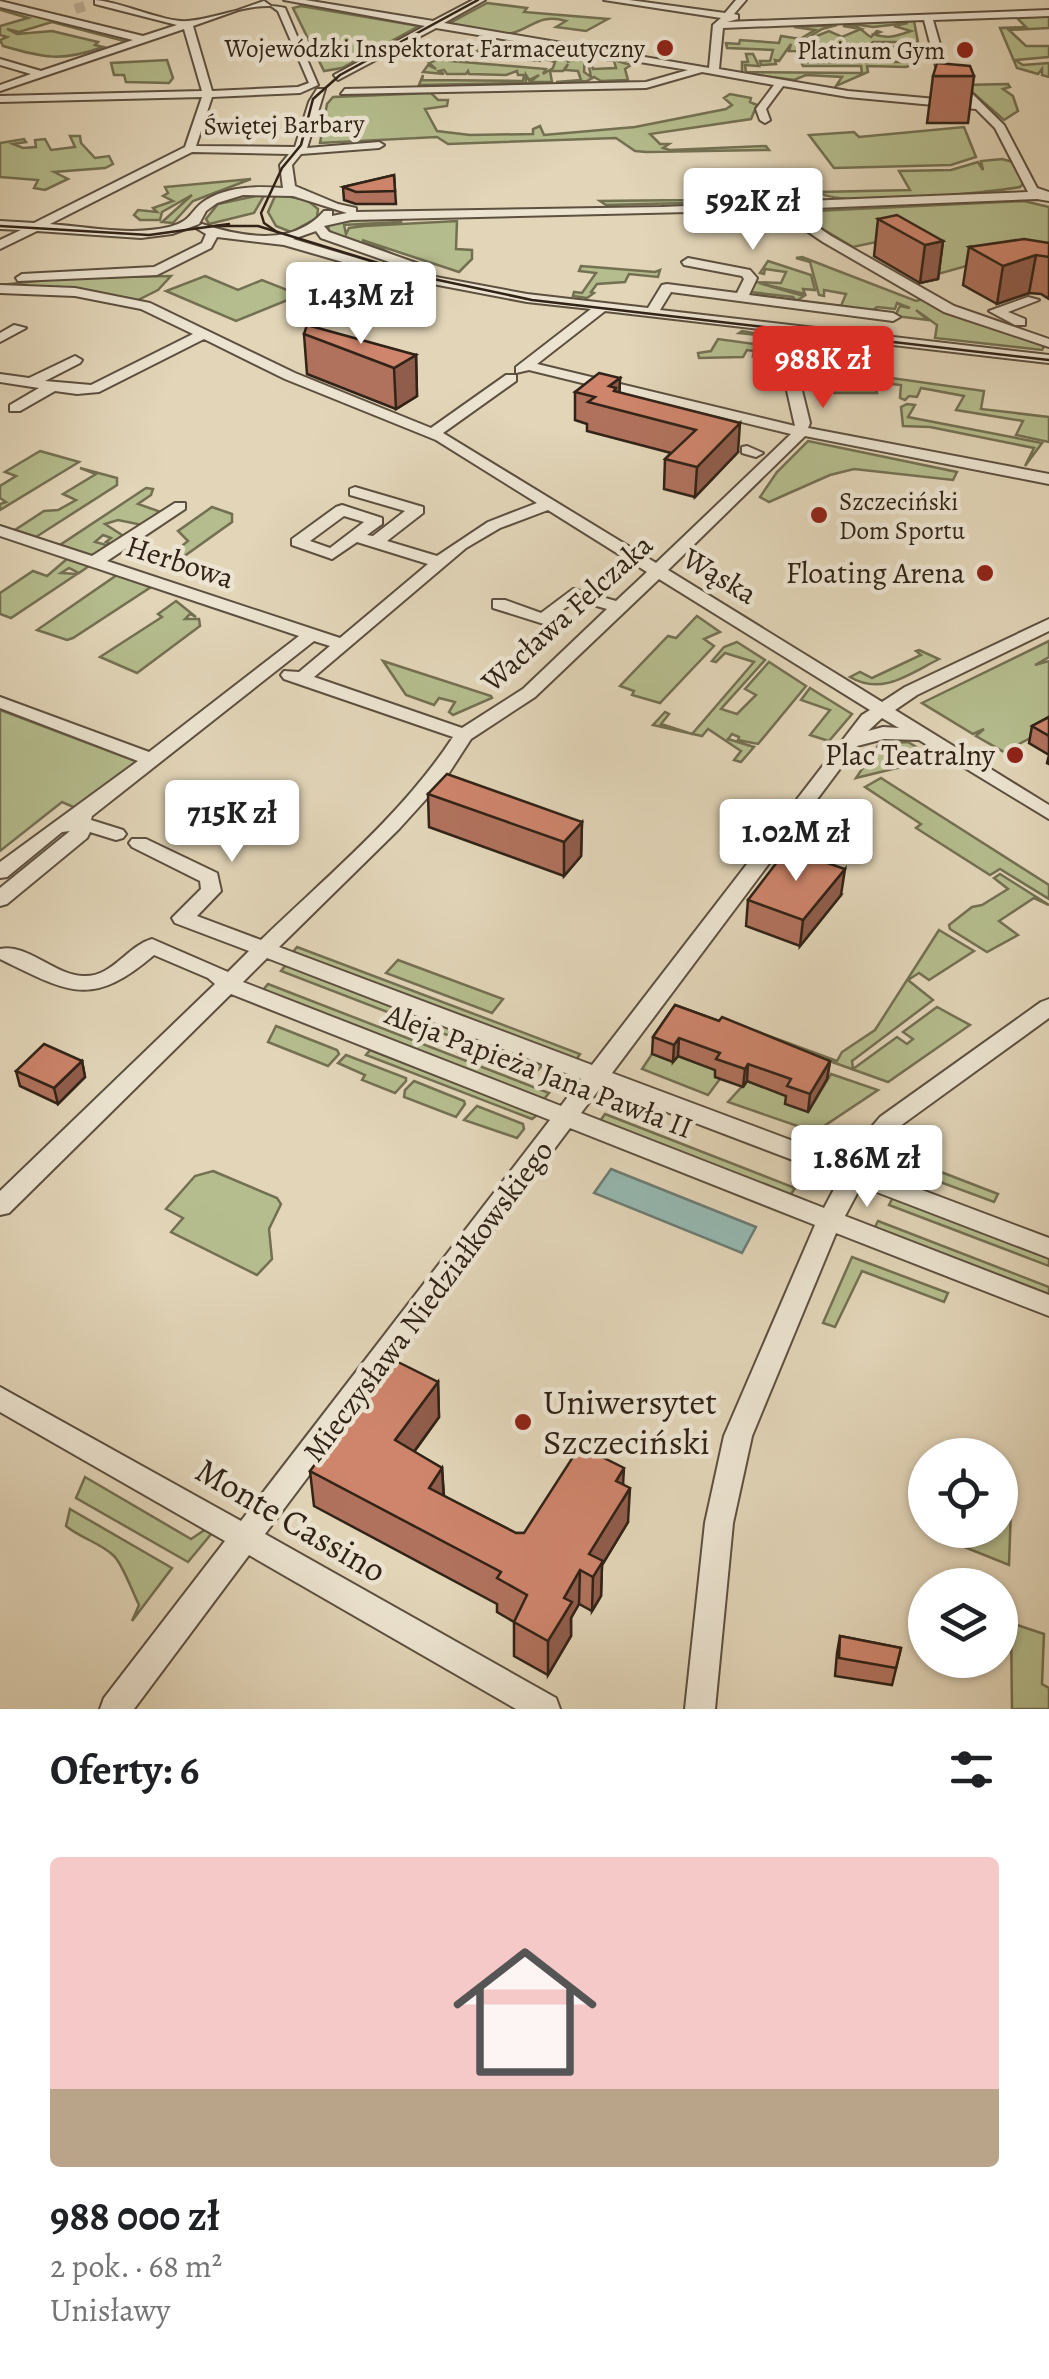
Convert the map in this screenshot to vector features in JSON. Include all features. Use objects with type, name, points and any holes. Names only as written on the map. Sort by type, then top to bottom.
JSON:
[{"type":"street","points":[[0,88],[264,0],[278,7],[317,88],[296,154],[286,167],[289,188],[339,210],[524,213]]},
{"type":"street","points":[[317,88],[480,0]]},
{"type":"street","points":[[608,0],[722,20],[1049,13]]},
{"type":"street","points":[[714,70],[722,20],[741,0]]},
{"type":"street","points":[[978,0],[986,15]]},
{"type":"street","points":[[51,16],[101,1],[188,24]]},
{"type":"street","points":[[278,7],[279,3],[293,1],[780,83],[900,101],[978,106]]},
{"type":"street","points":[[0,4],[138,41],[192,39]]},
{"type":"street","points":[[928,17],[942,70],[1004,132],[1045,197]]},
{"type":"street","points":[[0,245],[190,149],[208,94],[188,24]]},
{"type":"street","points":[[0,62],[42,74]]},
{"type":"street","points":[[306,63],[317,75],[398,91]]},
{"type":"street","points":[[0,99],[317,88],[340,92],[646,85],[714,70]]},
{"type":"street","points":[[764,120],[761,109],[780,83]]},
{"type":"street","points":[[340,92],[360,84]]},
{"type":"street","name":"Świętej Barbary","points":[[190,149],[296,154],[380,144]]},
{"type":"street","points":[[142,234],[180,228],[208,204],[259,188],[269,173],[296,154]]},
{"type":"street","points":[[244,192],[298,194]]},
{"type":"street","points":[[0,286],[60,274],[146,274],[250,240],[295,235],[351,216],[1045,197]]},
{"type":"street","points":[[321,224],[328,215],[325,206]]},
{"type":"street","points":[[777,206],[949,309],[1049,343]]},
{"type":"street","points":[[184,260],[212,240],[211,233],[196,218]]},
{"type":"street","points":[[321,224],[325,235],[445,281]]},
{"type":"street","points":[[0,225],[142,234],[211,233],[250,240]]},
{"type":"street","points":[[266,239],[527,298],[1049,359]]},
{"type":"street","points":[[652,313],[692,256],[746,273],[752,278],[742,296]]},
{"type":"street","name":"Wąska","points":[[0,286],[65,290],[156,310],[290,376],[434,433],[1049,812]]},
{"type":"street","points":[[667,288],[805,301],[893,317]]},
{"type":"street","points":[[1033,300],[996,311],[1049,335]]},
{"type":"street","points":[[434,433],[602,307]]},
{"type":"street","points":[[0,338],[19,328]]},
{"type":"street","points":[[784,328],[782,340],[802,431]]},
{"type":"street","points":[[0,378],[82,390],[100,387],[206,333]]},
{"type":"street","points":[[32,382],[75,360]]},
{"type":"street","points":[[520,372],[1049,479]]},
{"type":"street","points":[[15,408],[53,386]]},
{"type":"street","name":"Wacława Felczaka","points":[[0,1206],[392,825],[440,772],[464,736],[526,695],[802,431]]},
{"type":"street","points":[[355,492],[417,510],[376,542]]},
{"type":"street","points":[[301,679],[439,562],[481,532],[547,505]]},
{"type":"street","points":[[94,562],[180,506]]},
{"type":"street","name":"Herbowa","points":[[0,532],[342,644]]},
{"type":"street","points":[[355,536],[439,562]]},
{"type":"street","points":[[499,604],[544,619],[573,594],[618,607]]},
{"type":"street","name":"Mieczysława Niedziałkowskiego","points":[[115,1709],[851,742],[881,709],[1049,624]]},
{"type":"street","points":[[0,872],[54,829],[82,820],[312,634]]},
{"type":"street","points":[[270,668],[464,736]]},
{"type":"street","points":[[0,702],[152,760]]},
{"type":"street","name":"Wąska","points":[[851,742],[883,732],[925,736]]},
{"type":"street","points":[[82,820],[116,834]]},
{"type":"street","points":[[0,900],[80,834],[82,820]]},
{"type":"street","points":[[8,954],[83,986],[118,976],[208,895],[212,880],[202,871],[139,843]]},
{"type":"street","name":"Aleja Papieża Jana Pawła II","points":[[182,918],[1049,1248]]},
{"type":"street","name":"Aleja Papieża Jana Pawła II","points":[[152,946],[216,973],[229,984],[1049,1306]]},
{"type":"street","points":[[700,1709],[727,1474],[750,1402],[830,1220],[872,1142],[888,1123],[1049,1007]]},
{"type":"street","name":"Monte Cassino","points":[[0,1398],[544,1709]]},
{"type":"green space","points":[[487,3],[527,8],[524,12],[608,19],[586,31],[556,27],[566,21],[549,19],[505,34],[450,23]]},
{"type":"green space","points":[[301,6],[419,26],[342,68],[324,71],[293,8]]},
{"type":"green space","points":[[0,7],[130,39],[124,41],[52,22],[19,32],[7,29],[17,34],[52,31],[98,42],[95,45],[103,47],[53,57],[30,53],[3,46],[0,40],[7,37],[0,35],[0,26],[28,18]]},
{"type":"green space","points":[[1049,16],[1049,28],[1009,30],[1026,46],[1049,46],[1049,57],[1015,60],[1023,65],[1049,63],[1049,77],[1042,75],[1042,69],[1038,74],[1017,68],[1000,28],[1026,27],[1017,18]]},
{"type":"green space","points":[[914,21],[918,42],[873,42],[866,47],[919,47],[922,60],[907,59],[904,52],[867,52],[864,46],[864,52],[789,51],[791,44],[779,61],[775,60],[776,64],[761,65],[760,61],[770,61],[773,50],[727,48],[726,43],[779,43],[781,36],[800,39],[815,30],[794,27],[837,25],[801,42],[829,31],[842,37],[861,29],[871,37],[888,37],[911,31],[894,26],[908,23],[873,27],[845,23]]},
{"type":"green space","points":[[483,39],[490,40],[485,44],[568,58],[576,54],[571,52],[586,51],[567,62],[585,56],[584,72],[591,77],[587,56],[601,57],[590,60],[593,69],[616,68],[614,61],[607,60],[610,59],[631,65],[625,69],[628,80],[601,81],[594,77],[587,81],[556,82],[581,80],[578,71],[565,70],[568,64],[563,71],[550,71],[552,82],[530,82],[539,75],[529,80],[526,75],[526,83],[419,85],[423,75],[422,80],[523,81],[524,75],[517,71],[506,75],[423,72],[428,65],[436,69],[429,63],[455,52],[463,53],[451,61],[546,69],[543,74],[553,68],[555,62],[540,58],[487,57],[492,52],[483,51],[480,54],[485,57],[463,55],[470,50],[480,52],[472,49],[482,41],[464,49]]},
{"type":"green space","points":[[746,54],[753,54],[759,66],[745,65],[746,72],[862,73],[861,66],[803,66],[801,62],[920,62],[906,67],[867,66],[868,72],[836,86],[842,77],[806,75],[794,80],[742,73],[742,62],[748,62]]},
{"type":"green space","points":[[167,60],[173,78],[169,83],[126,82],[124,75],[114,75],[111,63]]},
{"type":"green space","points":[[964,85],[1010,87],[1003,89],[1013,96],[1018,111],[1004,120]]},
{"type":"green space","points":[[431,93],[438,100],[448,100],[447,106],[425,109],[437,131],[470,135],[533,134],[533,129],[540,126],[544,135],[635,127],[726,109],[732,105],[724,98],[730,94],[751,98],[750,102],[757,105],[751,119],[650,134],[660,144],[669,144],[663,148],[670,150],[766,146],[769,150],[646,152],[635,151],[616,138],[448,144],[437,137],[320,143],[327,104],[333,97]]},
{"type":"green space","points":[[964,127],[976,157],[951,165],[834,168],[809,135],[854,132],[859,137]]},
{"type":"green space","points":[[70,136],[80,136],[81,143],[95,158],[109,156],[113,164],[54,172],[68,179],[45,190],[34,188],[38,180],[0,177],[0,143],[24,139],[26,142],[13,144],[36,147],[35,140],[45,139],[51,150],[75,147]]},
{"type":"green space","points":[[981,161],[1013,162],[1023,184],[1020,187],[883,199],[831,197],[819,192],[910,190],[899,171],[951,170],[978,162],[983,170]]},
{"type":"green space","points":[[251,179],[193,201],[173,223],[162,222],[192,195],[162,212],[160,220],[140,220],[134,215],[138,210],[157,212],[153,208],[173,201],[163,196],[168,193],[165,187]]},
{"type":"green space","points":[[803,190],[811,193],[810,198],[691,207],[688,203],[606,205],[600,201],[687,200]]},
{"type":"green space","points":[[265,194],[254,213],[209,224],[206,219],[218,204]]},
{"type":"green space","points":[[276,194],[307,200],[318,209],[317,218],[291,232],[276,226],[268,212]]},
{"type":"green space","points":[[1024,201],[1049,207],[1049,270],[977,263],[938,274],[876,242],[853,247],[794,212]]},
{"type":"green space","points":[[342,218],[401,218],[401,222],[344,225],[346,234],[349,228],[364,226],[457,221],[456,249],[472,250],[472,259],[459,272],[362,240],[408,261],[330,233],[328,226]]},
{"type":"green space","points":[[802,257],[1045,345],[1042,350],[935,338],[937,325],[916,310],[928,320],[895,316],[900,306],[910,308],[897,303],[895,309],[877,307],[872,311],[815,307],[818,303],[841,306],[846,294],[824,290],[824,296],[819,295],[810,262],[796,258]]},
{"type":"green space","points":[[768,261],[811,275],[815,290],[803,289],[805,294],[759,283],[804,296],[796,301],[793,297],[750,292],[751,282],[781,283],[786,272],[765,269],[764,274],[760,273]]},
{"type":"green space","points":[[581,266],[660,270],[658,277],[629,274],[625,282],[597,284],[587,298],[573,296],[574,292],[582,293],[596,273],[579,271]]},
{"type":"green space","points":[[171,276],[158,290],[136,301],[0,285],[64,278]]},
{"type":"green space","points":[[205,276],[238,290],[262,280],[300,295],[236,321],[166,291]]},
{"type":"green space","points":[[739,333],[764,335],[767,348],[761,351],[768,352],[753,356],[754,351],[747,350],[743,357],[699,358],[698,353],[711,351],[718,339],[754,344],[758,335]]},
{"type":"green space","points":[[859,360],[860,365],[869,366],[871,373],[884,377],[984,391],[981,409],[1049,417],[1049,442],[1016,435],[1023,421],[956,410],[964,396],[921,388],[917,397],[905,400],[900,398],[901,385],[873,382],[877,393],[834,393],[831,385],[847,384],[831,383],[829,376],[850,376],[844,361]]},
{"type":"green space","points":[[915,405],[908,417],[1042,443],[1025,466],[1034,448],[930,427],[903,426],[901,407]]},
{"type":"green space","points":[[808,441],[957,472],[953,480],[854,469],[830,475],[769,502],[760,497],[777,472]]},
{"type":"green space","points":[[40,451],[79,462],[0,510],[0,504],[6,502],[0,498],[0,486],[16,476],[5,472]]},
{"type":"green space","points":[[80,468],[117,478],[117,485],[36,537],[15,530],[44,511],[58,510],[76,500],[63,494],[96,474]]},
{"type":"green space","points":[[146,488],[153,489],[151,495],[138,504],[161,512],[142,525],[118,520],[105,524],[125,537],[116,546],[106,542],[111,538],[103,535],[95,542],[114,547],[96,557],[60,545]]},
{"type":"green space","points":[[212,507],[232,514],[232,522],[183,557],[173,559],[176,556],[172,554],[188,541],[178,531]]},
{"type":"green space","points":[[67,559],[89,566],[79,573],[69,568],[61,573],[77,574],[11,618],[0,614],[0,593],[33,571],[47,576]]},
{"type":"green space","points":[[117,575],[151,587],[73,638],[67,640],[37,630]]},
{"type":"green space","points":[[176,601],[196,617],[190,614],[185,619],[199,619],[200,626],[137,673],[100,657],[162,617],[158,614]]},
{"type":"green space","points":[[697,616],[720,632],[704,639],[714,646],[660,703],[632,695],[634,691],[620,686],[668,636],[676,638]]},
{"type":"green space","name":"Plac Teatralny","points":[[1049,641],[1049,657],[1035,665],[1049,661],[1049,728],[1004,752],[976,736],[984,729],[973,734],[922,703]]},
{"type":"green space","points":[[737,642],[765,660],[721,709],[737,714],[756,695],[745,689],[769,662],[806,686],[758,744],[738,740],[732,734],[728,739],[754,747],[741,762],[734,760],[741,751],[708,729],[702,736],[692,734],[754,662],[725,653],[712,661],[724,647]]},
{"type":"green space","points":[[916,651],[939,659],[884,684],[850,677],[860,672],[872,678],[921,655]]},
{"type":"green space","points":[[383,661],[492,698],[453,715],[449,712],[455,702],[439,698],[434,705],[406,695]]},
{"type":"green space","points":[[810,688],[852,714],[829,741],[810,735],[830,710],[801,700]]},
{"type":"green space","points":[[0,710],[138,762],[78,809],[62,802],[0,851]]},
{"type":"green space","points":[[665,712],[669,714],[661,724],[690,733],[653,725]]},
{"type":"green space","points":[[908,742],[928,754],[905,766],[856,778],[879,744]]},
{"type":"green space","points":[[881,778],[1049,885],[1049,899],[1000,869],[990,875],[916,828],[921,824],[865,787]]},
{"type":"green space","points":[[1000,874],[1049,905],[1034,898],[999,921],[1018,935],[987,952],[949,925],[972,907],[1008,889],[994,878]]},
{"type":"green space","points":[[939,930],[974,951],[929,980],[919,973],[908,980],[933,1000],[852,1061],[853,1069],[897,1037],[907,1044],[913,1039],[903,1032],[937,1007],[970,1025],[888,1082],[754,1034],[756,1031],[837,1061],[842,1052],[875,1030]]},
{"type":"green space","points":[[297,947],[580,1054],[576,1060],[293,952]]},
{"type":"green space","points":[[398,960],[503,999],[492,1013],[386,973]]},
{"type":"green space","points":[[286,965],[543,1064],[538,1070],[281,971]]},
{"type":"green space","points":[[268,984],[549,1093],[544,1099],[263,990]]},
{"type":"green space","points":[[276,1026],[339,1054],[328,1066],[268,1042]]},
{"type":"green space","points":[[370,1050],[537,1115],[532,1119],[366,1055]]},
{"type":"green space","points":[[652,1054],[678,1056],[719,1071],[720,1079],[708,1095],[642,1069]]},
{"type":"green space","points":[[346,1055],[406,1081],[395,1093],[362,1080],[365,1075],[338,1063]]},
{"type":"green space","points":[[831,1074],[878,1090],[815,1132],[728,1102],[747,1081],[789,1097],[808,1112]]},
{"type":"green space","points":[[414,1081],[465,1104],[456,1117],[404,1097]]},
{"type":"green space","points":[[477,1106],[523,1124],[524,1129],[517,1138],[464,1120]]},
{"type":"green space","points":[[605,1114],[795,1188],[790,1196],[600,1121]]},
{"type":"green space","points":[[910,1160],[998,1194],[994,1202],[905,1169]]},
{"type":"green space","points":[[213,1171],[277,1198],[281,1204],[269,1229],[272,1259],[257,1275],[171,1232],[183,1218],[166,1209],[195,1176]]},
{"type":"green space","points":[[893,1197],[1049,1256],[1049,1266],[889,1205]]},
{"type":"green space","points":[[878,1221],[1049,1287],[1049,1297],[874,1229]]},
{"type":"green space","points":[[852,1257],[948,1293],[944,1302],[862,1271],[835,1327],[823,1323]]},
{"type":"green space","points":[[85,1477],[191,1539],[206,1529],[212,1533],[188,1562],[76,1498]]},
{"type":"green space","points":[[70,1509],[172,1568],[132,1621],[139,1605],[121,1565],[109,1551],[66,1526]]},
{"type":"green space","points":[[967,1548],[1010,1548],[1009,1565]]},
{"type":"green space","points":[[1018,1625],[1044,1634],[1042,1684],[1049,1688],[1049,1709],[1012,1709],[1012,1678],[1018,1678]]},
{"type":"water","points":[[611,1169],[756,1227],[742,1253],[594,1193]]},
{"type":"building","points":[[937,63],[970,66],[974,76],[933,76]]},
{"type":"building","points":[[394,175],[395,191],[356,192],[343,187]]},
{"type":"building","points":[[897,215],[943,241],[925,245],[878,219]]},
{"type":"building","points":[[1024,239],[1049,243],[1049,257],[1036,255],[1003,266],[969,247]]},
{"type":"building","points":[[307,325],[416,355],[394,368],[304,334]]},
{"type":"building","points":[[599,373],[620,378],[609,386],[616,388],[614,391],[740,423],[697,467],[665,459],[696,430],[588,402],[595,397],[575,392]]},
{"type":"building","points":[[1049,717],[1049,736],[1032,726]]},
{"type":"building","points":[[447,774],[582,822],[564,842],[428,794]]},
{"type":"building","points":[[787,849],[845,869],[803,920],[748,900]]},
{"type":"building","points":[[675,1005],[719,1021],[722,1017],[830,1061],[810,1094],[787,1086],[791,1079],[748,1064],[745,1069],[716,1059],[720,1053],[679,1038],[674,1045],[653,1037]]},
{"type":"building","points":[[44,1044],[82,1061],[54,1088],[16,1071]]},
{"type":"building","points":[[394,1360],[438,1382],[395,1440],[442,1468],[429,1488],[516,1533],[524,1533],[580,1446],[624,1468],[616,1481],[630,1488],[589,1554],[603,1561],[593,1577],[580,1570],[564,1598],[572,1602],[548,1641],[514,1622],[527,1595],[497,1578],[501,1572],[310,1471]]},
{"type":"building","points":[[840,1636],[901,1648],[896,1668],[839,1658]]},
{"type":"tunnel","points":[[75,9],[85,6]]},
{"type":"tram line","points":[[277,232],[264,223],[261,213],[282,168],[301,145],[313,99],[340,75],[478,0]]},
{"type":"tram line","points":[[0,226],[149,235],[229,224]]},
{"type":"tram line","points":[[216,226],[258,226],[277,232]]},
{"type":"tram line","points":[[277,232],[424,277],[532,300],[1049,360]]},
{"type":"place","name":"Wojewódzki Inspektorat Farmaceutyczny","points":[[665,48]]},
{"type":"place","name":"Platinum Gym","points":[[965,50]]},
{"type":"place","name":"Szczeciński Dom Sportu","points":[[819,515]]},
{"type":"place","name":"Floating Arena","points":[[985,573]]},
{"type":"place","name":"Plac Teatralny","points":[[1015,755]]},
{"type":"place","name":"Uniwersytet Szczeciński","points":[[523,1422]]}]
